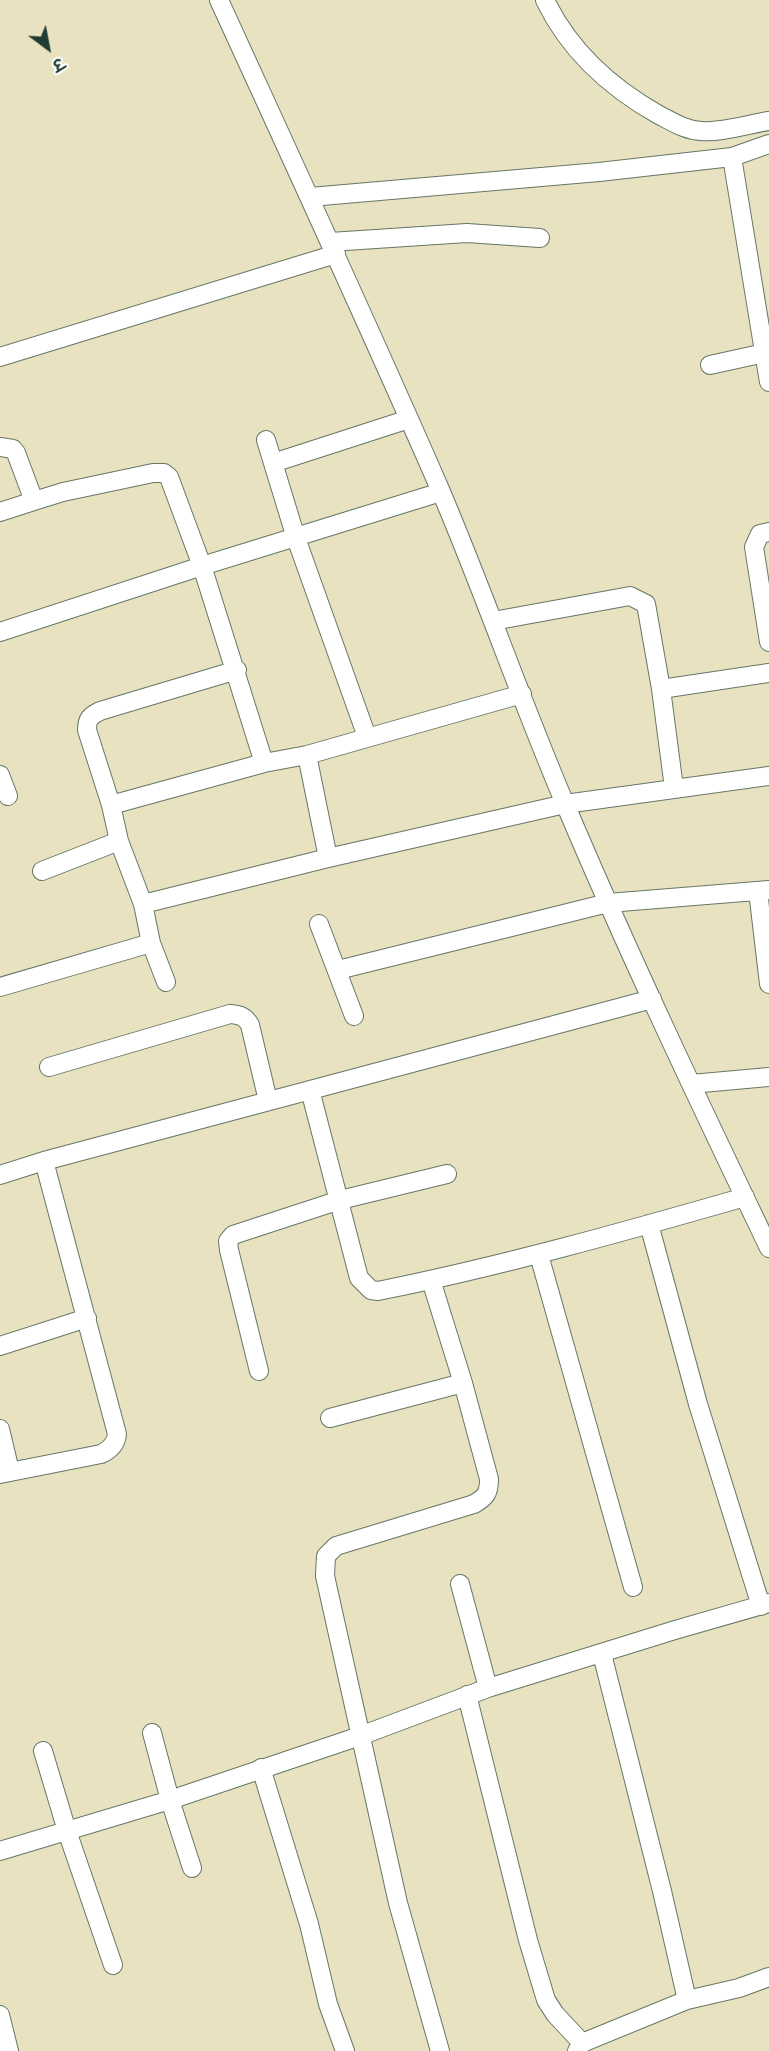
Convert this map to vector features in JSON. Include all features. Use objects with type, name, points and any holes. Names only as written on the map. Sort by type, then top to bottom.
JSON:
[{"type":"street","points":[[219,0],[310,197],[441,492],[565,804],[608,903],[769,1248]]},
{"type":"street","points":[[545,0],[561,31],[603,76],[640,104],[684,128],[702,132],[769,122]]},
{"type":"street","points":[[310,197],[599,172],[732,157],[769,144]]},
{"type":"street","points":[[732,157],[766,352],[769,382]]},
{"type":"street","points":[[0,357],[333,248],[468,233],[540,238]]},
{"type":"street","points":[[710,365],[766,352]]},
{"type":"street","points":[[273,464],[409,418]]},
{"type":"street","points":[[266,440],[296,538],[367,737]]},
{"type":"street","points":[[0,447],[13,449],[16,453],[34,501]]},
{"type":"street","points":[[0,512],[63,492],[153,473],[164,473],[173,483],[202,566],[237,670],[264,763]]},
{"type":"street","points":[[0,632],[441,492]]},
{"type":"street","points":[[769,531],[760,534],[754,547],[769,642]]},
{"type":"street","points":[[493,621],[630,596],[646,604],[661,688],[674,789]]},
{"type":"street","points":[[166,982],[151,943],[143,904],[119,841],[111,805],[87,730],[87,721],[100,711],[237,670]]},
{"type":"street","points":[[661,688],[769,673]]},
{"type":"street","points":[[111,805],[264,763],[307,755],[522,694]]},
{"type":"street","points":[[307,755],[328,858]]},
{"type":"street","points":[[0,776],[8,796]]},
{"type":"street","points":[[143,904],[328,858],[565,804],[769,776]]},
{"type":"street","points":[[42,871],[119,841]]},
{"type":"street","points":[[338,970],[608,903],[763,890],[769,984]]},
{"type":"street","points":[[319,924],[354,1016]]},
{"type":"street","points":[[0,987],[151,943]]},
{"type":"street","points":[[0,1175],[44,1161],[652,999]]},
{"type":"street","points":[[49,1067],[230,1014],[240,1015],[250,1025],[268,1101]]},
{"type":"street","points":[[691,1084],[769,1077]]},
{"type":"street","points":[[310,1090],[360,1278],[371,1290],[378,1291],[431,1280],[539,1255],[745,1197]]},
{"type":"street","points":[[0,1429],[5,1472],[101,1454],[117,1441],[87,1318],[44,1161]]},
{"type":"street","points":[[259,1371],[228,1241],[233,1234],[340,1200],[447,1174]]},
{"type":"street","points":[[0,1851],[170,1800],[360,1736],[488,1688],[675,1630],[765,1605],[698,1404],[649,1224]]},
{"type":"street","points":[[539,1255],[633,1587]]},
{"type":"street","points":[[431,1280],[464,1383],[489,1479],[489,1489],[485,1497],[474,1504],[336,1546],[326,1556],[325,1576],[398,1903],[440,2051]]},
{"type":"street","points":[[0,1346],[87,1318]]},
{"type":"street","points":[[330,1418],[464,1383]]},
{"type":"street","points":[[460,1584],[488,1688]]},
{"type":"street","points":[[602,1654],[687,2000]]},
{"type":"street","points":[[467,1695],[528,1940],[546,2000],[579,2047],[687,2000],[739,1988],[769,1977]]},
{"type":"street","points":[[152,1733],[192,1868]]},
{"type":"street","points":[[44,1751],[67,1831],[113,1965]]},
{"type":"street","points":[[261,1768],[309,1924],[328,2004],[345,2051]]},
{"type":"street","points":[[0,2015],[9,2051]]}]
